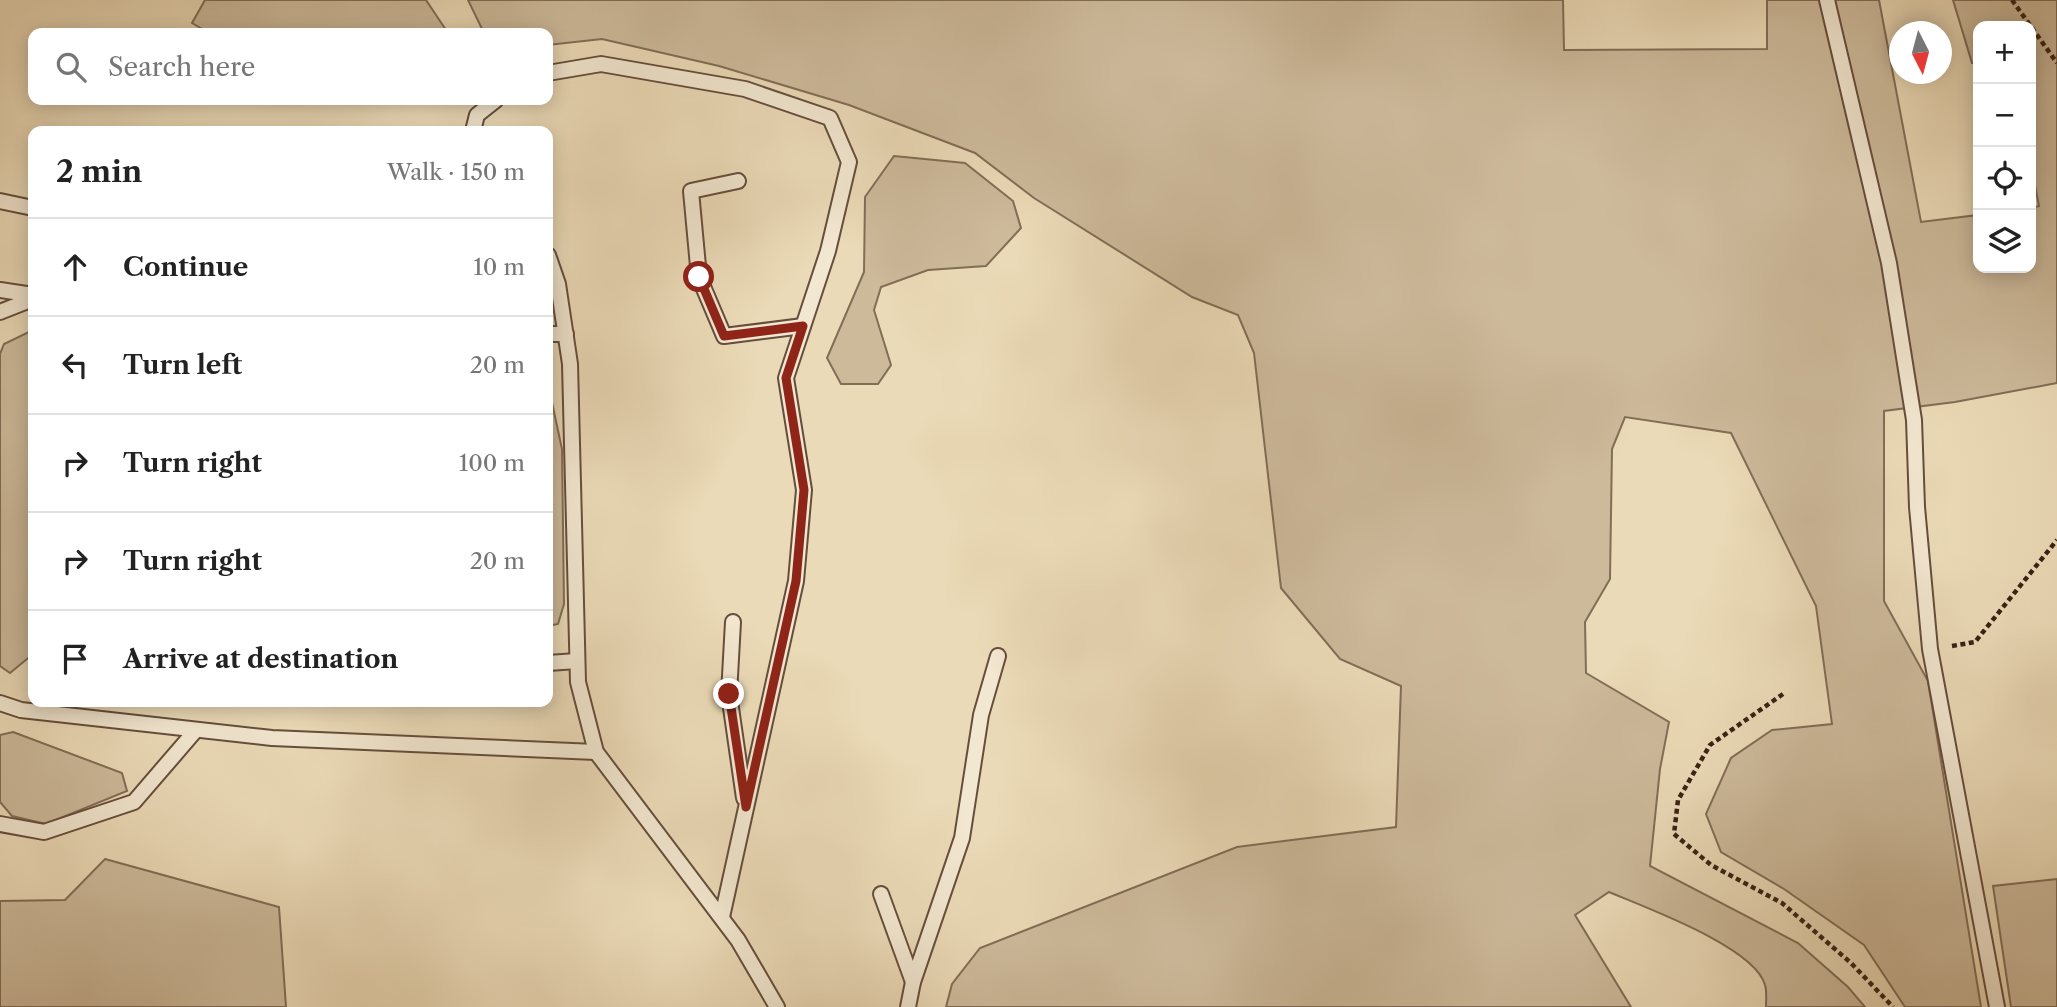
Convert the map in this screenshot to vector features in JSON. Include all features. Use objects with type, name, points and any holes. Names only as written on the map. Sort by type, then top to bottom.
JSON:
[{"type":"lane","points":[[1827,0],[1889,263],[1913,420],[1917,507],[1930,649],[1997,1007]]},
{"type":"lane","points":[[553,72],[601,64],[745,89],[830,118],[849,162],[828,251],[786,378],[804,490],[796,581],[722,917]]},
{"type":"lane","points":[[474,126],[477,116],[490,105]]},
{"type":"lane","points":[[738,180],[691,191],[699,277],[724,336],[803,326]]},
{"type":"lane","points":[[0,201],[28,207]]},
{"type":"lane","points":[[553,270],[558,284],[570,364],[578,682],[596,752],[722,917],[777,1007]]},
{"type":"lane","points":[[0,290],[28,296]]},
{"type":"lane","points":[[0,312],[28,299]]},
{"type":"lane","points":[[553,334],[566,334]]},
{"type":"lane","points":[[733,622],[729,694],[746,807]]},
{"type":"lane","points":[[908,1007],[913,982],[962,838],[981,715],[998,656]]},
{"type":"lane","points":[[553,663],[577,661]]},
{"type":"lane","points":[[0,703],[21,710],[272,737],[596,752]]},
{"type":"lane","points":[[0,824],[44,832],[134,802],[196,730]]},
{"type":"lane","points":[[881,894],[913,982]]},
{"type":"path","points":[[2012,0],[2057,63]]},
{"type":"path","points":[[1930,649],[1975,642],[2057,540]]},
{"type":"path","points":[[1783,694],[1710,746],[1678,800],[1674,834],[1711,865],[1782,903],[1851,963],[1893,1007]]},
{"type":"shaded area","points":[[205,0],[426,0],[445,28],[200,28],[192,23]]},
{"type":"shaded area","points":[[468,0],[1563,0],[1564,50],[1767,49],[1767,0],[1879,0],[1889,53],[1889,84],[1895,84],[1921,222],[1973,216],[1973,273],[2036,273],[2036,207],[2039,206],[2036,191],[2036,21],[1973,21],[1972,63],[1953,0],[2057,0],[2057,383],[1955,402],[1884,411],[1884,601],[1928,681],[1981,1007],[1905,1007],[1864,945],[1784,889],[1721,852],[1706,814],[1731,758],[1772,730],[1832,724],[1816,606],[1731,433],[1625,417],[1612,449],[1610,579],[1585,622],[1586,673],[1669,722],[1660,769],[1650,866],[1798,943],[1848,987],[1865,1007],[1766,1007],[1765,985],[1757,971],[1741,957],[1696,930],[1609,892],[1575,915],[1631,1007],[946,1007],[952,984],[980,948],[1237,847],[1396,827],[1401,686],[1340,659],[1281,588],[1254,353],[1238,315],[1192,297],[1034,198],[975,153],[849,105],[719,66],[602,39],[553,44],[553,28],[482,28]]},
{"type":"shaded area","points":[[894,156],[965,163],[1013,201],[1021,228],[986,266],[928,270],[881,287],[874,310],[891,365],[878,384],[841,384],[827,358],[864,272],[865,197]]},
{"type":"shaded area","points":[[28,332],[28,658],[10,673],[0,666],[0,354],[4,344]]},
{"type":"shaded area","points":[[553,407],[562,449],[564,604],[558,624],[553,625]]},
{"type":"shaded area","points":[[13,732],[122,773],[127,791],[46,824],[12,816],[0,802],[0,735]]},
{"type":"shaded area","points":[[105,859],[279,907],[286,1007],[0,1007],[0,901],[65,900]]},
{"type":"shaded area","points":[[2057,879],[2057,1007],[2011,1007],[1993,886]]},
{"type":"route","points":[[699,277],[724,336],[803,326],[786,378],[804,490],[796,581],[746,807],[729,694]]}]
